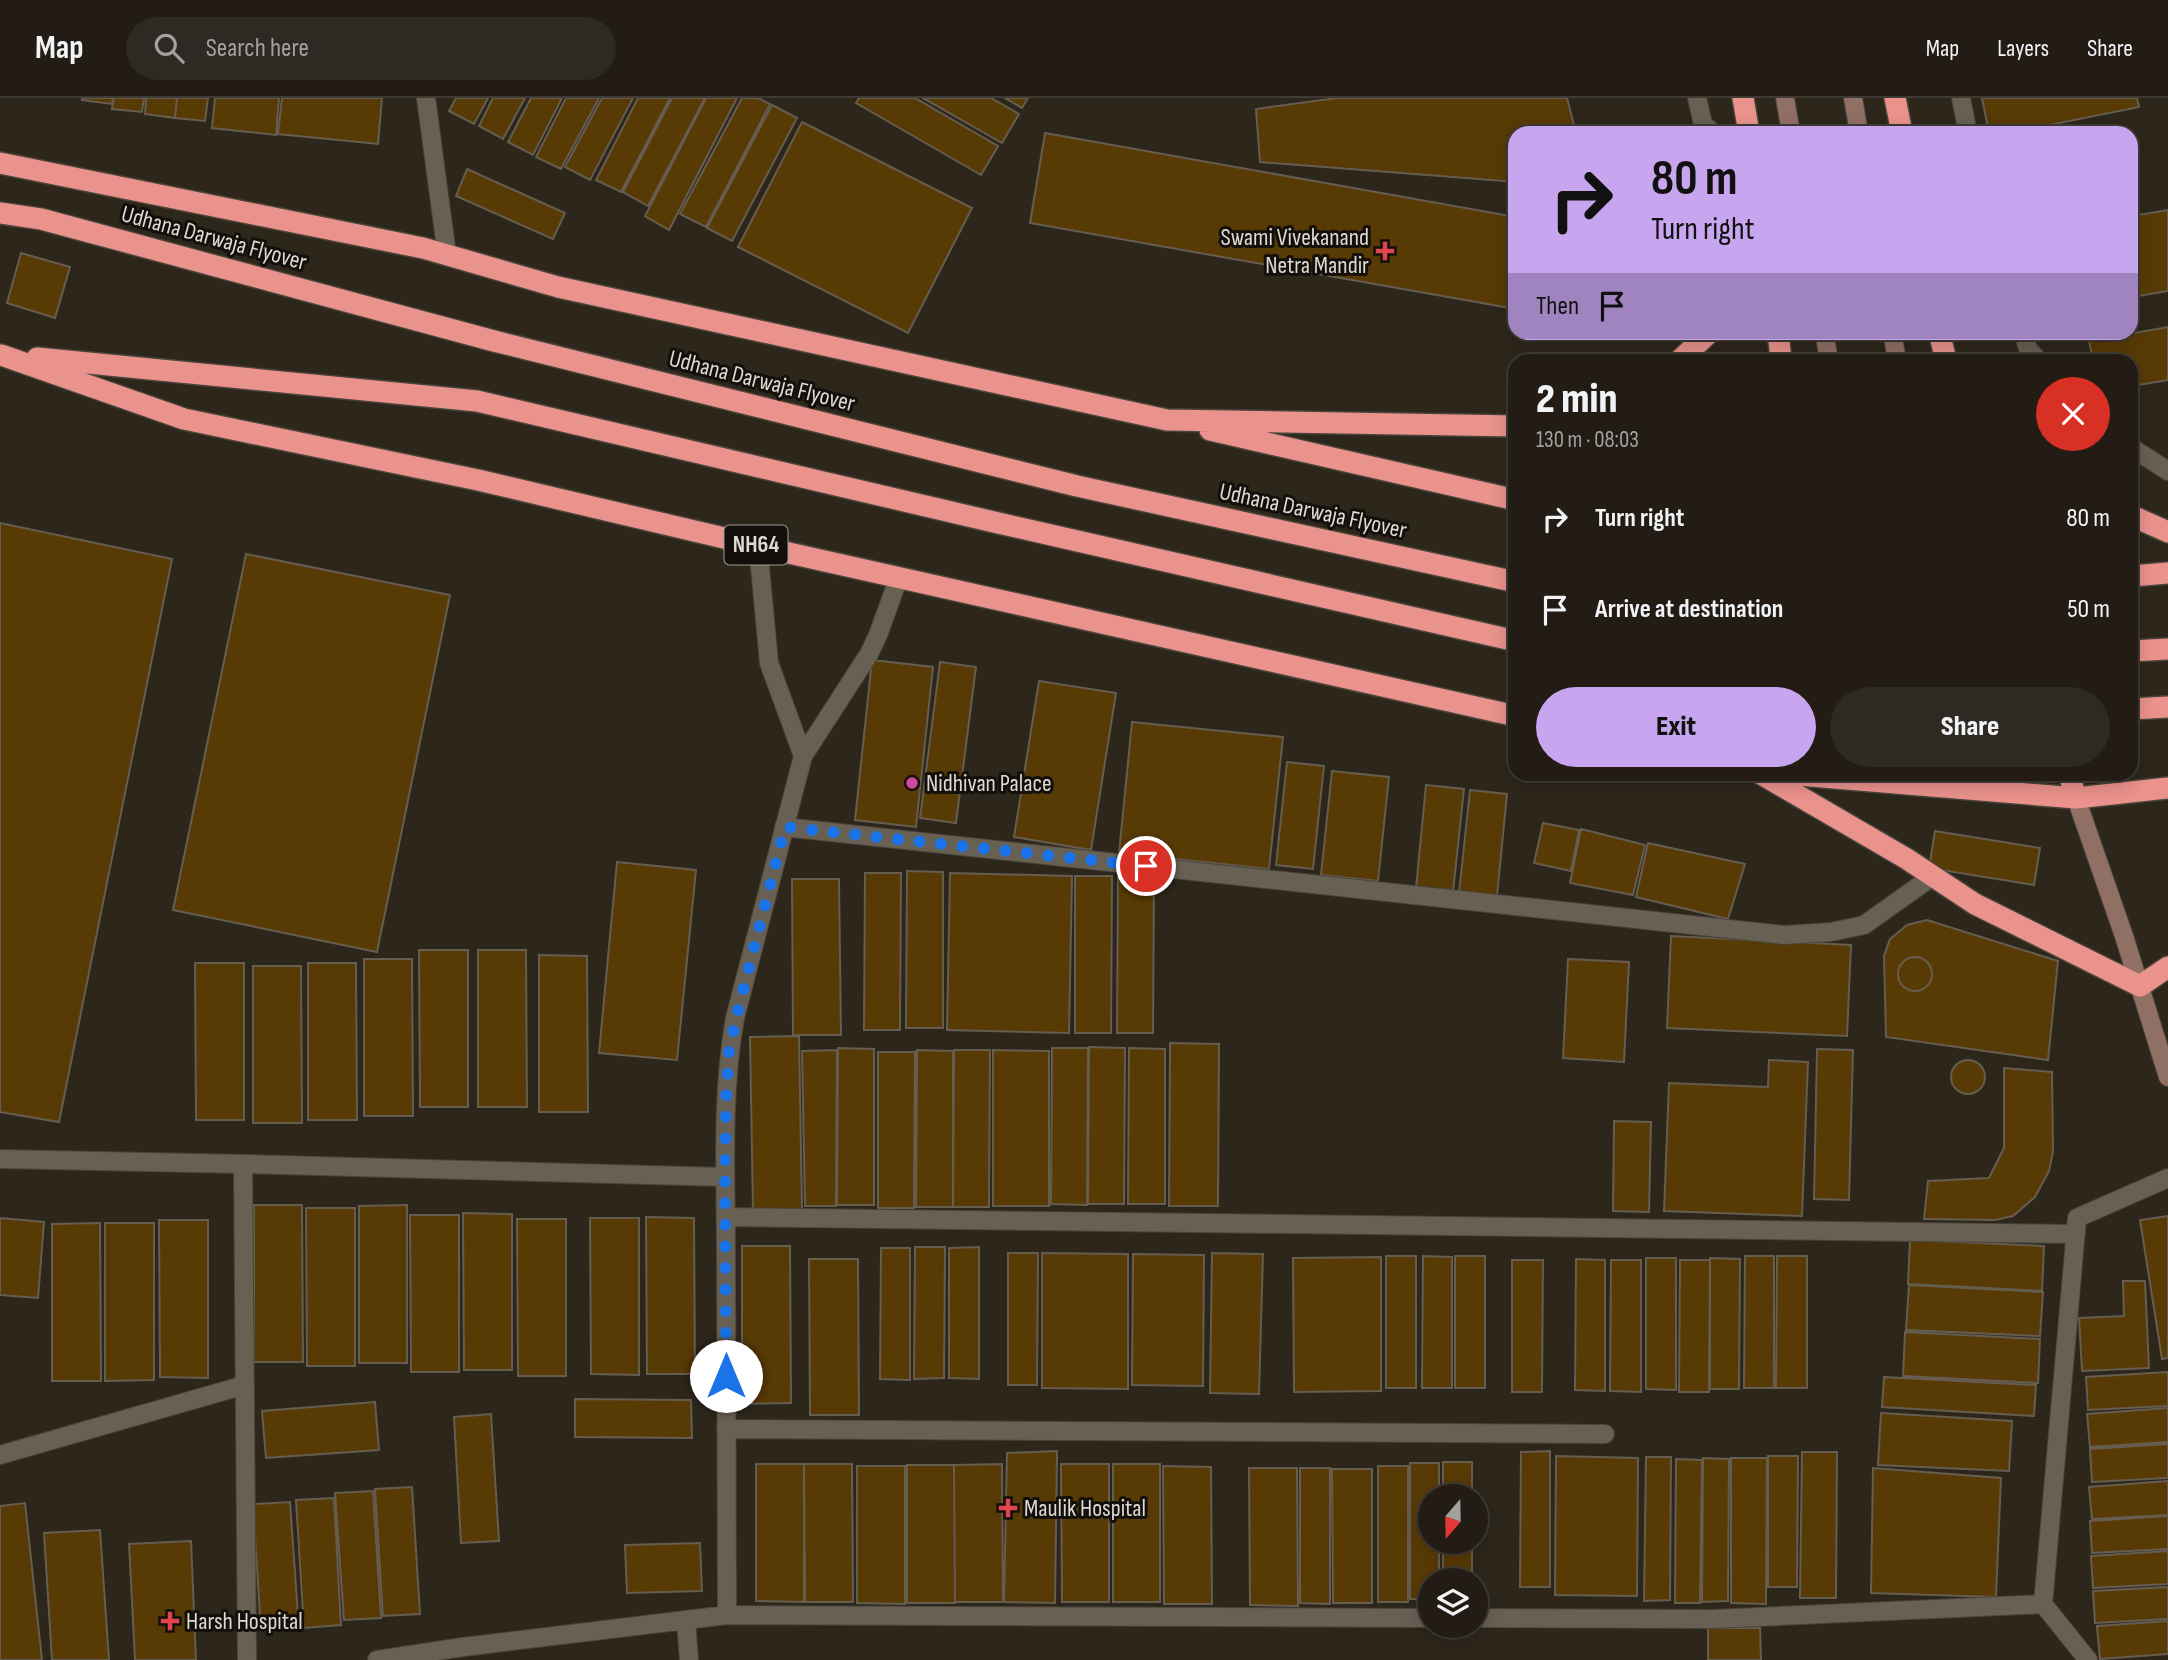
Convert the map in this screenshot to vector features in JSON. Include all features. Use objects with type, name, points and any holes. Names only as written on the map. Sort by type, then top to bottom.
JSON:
[{"type":"highway","points":[[1743,98],[1748,126]]},
{"type":"highway","points":[[1895,98],[1901,126]]},
{"type":"highway","points":[[0,163],[423,247],[558,287],[1167,420],[1508,498]]},
{"type":"highway","name":"Udhana Darwaja Flyover","points":[[0,213],[41,219],[494,341],[1077,486],[1508,580]]},
{"type":"highway","points":[[1686,354],[1701,340]]},
{"type":"highway","points":[[1,355],[477,401],[994,523],[1508,639]]},
{"type":"highway","name":"NH64","points":[[1,355],[184,419],[478,480],[758,546],[1508,714]]},
{"type":"highway","points":[[1167,420],[1508,426]]},
{"type":"highway","points":[[2138,519],[2168,532]]},
{"type":"highway","points":[[2138,576],[2168,573]]},
{"type":"highway","points":[[2138,651],[2168,649]]},
{"type":"highway","points":[[2138,709],[2168,707]]},
{"type":"highway","points":[[1773,781],[1975,904],[2140,986],[2168,967]]},
{"type":"highway","points":[[1962,781],[2076,798],[2168,788]]},
{"type":"highway","points":[[2070,781],[2076,798]]},
{"type":"main road","points":[[1785,98],[1790,126]]},
{"type":"main road","points":[[1853,98],[1858,126]]},
{"type":"main road","points":[[2076,798],[2124,936],[2168,1077]]},
{"type":"street","points":[[426,98],[447,255]]},
{"type":"street","points":[[1696,98],[1705,126]]},
{"type":"street","points":[[1961,98],[1967,126]]},
{"type":"street","points":[[2138,452],[2168,471]]},
{"type":"street","points":[[758,546],[769,663],[803,756]]},
{"type":"street","points":[[727,1615],[725,1177],[729,1052],[803,756],[869,654],[899,577]]},
{"type":"street","points":[[785,827],[1784,935],[1831,932],[1864,925],[1933,876]]},
{"type":"street","points":[[0,1160],[725,1177]]},
{"type":"street","points":[[243,1164],[247,1660]]},
{"type":"street","points":[[2088,1660],[2043,1604],[2077,1218],[2168,1178]]},
{"type":"street","points":[[726,1217],[2076,1234]]},
{"type":"street","points":[[0,1455],[245,1385]]},
{"type":"street","points":[[726,1429],[1605,1434]]},
{"type":"street","points":[[1488,1618],[1713,1619],[2043,1604]]},
{"type":"street","points":[[377,1660],[463,1653],[727,1615],[1418,1618]]},
{"type":"street","points":[[686,1621],[689,1660]]},
{"type":"building","points":[[82,98],[113,98],[112,104]]},
{"type":"building","points":[[114,98],[144,98],[142,112],[112,109]]},
{"type":"building","points":[[146,98],[177,98],[175,118],[145,114]]},
{"type":"building","points":[[177,98],[208,98],[205,121],[175,118]]},
{"type":"building","points":[[215,98],[279,98],[276,135],[212,128]]},
{"type":"building","points":[[282,98],[382,98],[378,144],[278,134]]},
{"type":"building","points":[[456,98],[488,98],[474,124],[449,111]]},
{"type":"building","points":[[493,98],[525,98],[503,139],[479,126]]},
{"type":"building","points":[[531,98],[562,98],[533,155],[508,142]]},
{"type":"building","points":[[566,98],[599,98],[561,169],[536,157]]},
{"type":"building","points":[[602,98],[633,98],[590,180],[565,167]]},
{"type":"building","points":[[638,98],[670,98],[621,192],[596,180]]},
{"type":"building","points":[[672,98],[705,98],[648,206],[623,192]]},
{"type":"building","points":[[706,98],[737,98],[669,230],[645,216]]},
{"type":"building","points":[[742,98],[758,98],[770,104],[706,227],[680,214]]},
{"type":"building","points":[[859,98],[915,98],[998,146],[981,175],[856,103]]},
{"type":"building","points":[[923,98],[991,98],[1019,114],[1002,143]]},
{"type":"building","points":[[1005,98],[1028,98],[1022,108]]},
{"type":"building","points":[[1337,98],[1567,98],[1574,126],[1508,126],[1508,181],[1260,162],[1256,109]]},
{"type":"building","points":[[1982,98],[2137,98],[2139,107],[2045,126],[1988,126]]},
{"type":"building","points":[[772,105],[797,118],[732,241],[707,228]]},
{"type":"building","points":[[802,122],[972,208],[908,333],[738,247]]},
{"type":"building","points":[[1045,133],[1508,216],[1508,308],[1030,223]]},
{"type":"building","points":[[467,169],[565,213],[553,239],[456,196]]},
{"type":"building","points":[[2168,210],[2168,291],[2138,296],[2138,215]]},
{"type":"building","points":[[21,253],[70,267],[55,318],[7,303]]},
{"type":"building","points":[[2168,327],[2168,380],[2138,385],[2138,354],[2092,354],[2089,341],[2138,340],[2138,332]]},
{"type":"building","points":[[0,523],[172,559],[59,1122],[0,1112]]},
{"type":"building","points":[[246,554],[450,595],[377,952],[173,910]]},
{"type":"building","points":[[872,660],[933,667],[916,827],[855,820]]},
{"type":"building","points":[[940,662],[976,667],[956,823],[920,818]]},
{"type":"building","points":[[1039,681],[1116,693],[1091,850],[1014,837]]},
{"type":"building","points":[[1132,722],[1283,737],[1269,869],[1119,853]]},
{"type":"building","points":[[1287,762],[1324,766],[1313,869],[1276,865]]},
{"type":"building","points":[[1332,771],[1389,777],[1378,881],[1321,875]]},
{"type":"building","points":[[1426,785],[1464,789],[1453,892],[1416,888]]},
{"type":"building","points":[[1470,790],[1507,794],[1497,896],[1459,893]]},
{"type":"building","points":[[1543,823],[1579,830],[1571,871],[1534,863]]},
{"type":"building","points":[[1581,829],[1645,845],[1633,895],[1570,883]]},
{"type":"building","points":[[1935,831],[2040,848],[2034,885],[1929,868]]},
{"type":"building","points":[[1648,843],[1745,864],[1728,919],[1636,897]]},
{"type":"building","points":[[617,862],[696,870],[677,1060],[599,1053]]},
{"type":"building","points":[[907,871],[943,872],[943,1028],[906,1028]]},
{"type":"building","points":[[865,873],[901,873],[900,1030],[864,1030]]},
{"type":"building","points":[[950,873],[1072,876],[1069,1033],[947,1030]]},
{"type":"building","points":[[1075,876],[1112,876],[1111,1033],[1075,1033]]},
{"type":"building","points":[[1118,877],[1154,877],[1153,1033],[1117,1033]]},
{"type":"building","points":[[792,879],[839,879],[841,1035],[793,1035]]},
{"type":"building","points":[[1927,920],[2058,961],[2048,1060],[1886,1037],[1884,956],[1890,939],[1907,925]]},
{"type":"building","points":[[1671,936],[1851,945],[1847,1036],[1667,1028]]},
{"type":"building","points":[[419,950],[468,950],[468,1107],[420,1107]]},
{"type":"building","points":[[478,950],[526,950],[527,1107],[478,1107]]},
{"type":"building","points":[[539,955],[587,956],[588,1112],[539,1112]]},
{"type":"building","points":[[1915,957],[1927,962],[1932,974],[1927,986],[1915,991],[1903,986],[1898,974],[1903,962]]},
{"type":"building","points":[[364,959],[412,959],[413,1116],[364,1116]]},
{"type":"building","points":[[1568,959],[1629,962],[1624,1062],[1563,1058]]},
{"type":"building","points":[[195,963],[244,963],[244,1120],[196,1120]]},
{"type":"building","points":[[308,963],[356,963],[357,1120],[308,1120]]},
{"type":"building","points":[[253,966],[301,966],[302,1123],[253,1123]]},
{"type":"building","points":[[799,1036],[802,1210],[753,1211],[750,1037]]},
{"type":"building","points":[[1170,1043],[1219,1044],[1218,1206],[1169,1206]]},
{"type":"building","points":[[1089,1047],[1125,1048],[1124,1204],[1088,1204]]},
{"type":"building","points":[[838,1048],[874,1049],[874,1205],[837,1205]]},
{"type":"building","points":[[1052,1048],[1088,1048],[1087,1205],[1051,1204]]},
{"type":"building","points":[[1129,1048],[1165,1049],[1165,1204],[1128,1204]]},
{"type":"building","points":[[1817,1049],[1853,1050],[1849,1200],[1814,1199]]},
{"type":"building","points":[[837,1050],[836,1206],[805,1206],[802,1051]]},
{"type":"building","points":[[917,1050],[953,1051],[953,1207],[916,1207]]},
{"type":"building","points":[[954,1050],[990,1050],[989,1207],[953,1207]]},
{"type":"building","points":[[993,1050],[1049,1051],[1049,1206],[993,1206]]},
{"type":"building","points":[[878,1052],[915,1052],[914,1208],[878,1208]]},
{"type":"building","points":[[1769,1060],[1808,1062],[1802,1216],[1664,1211],[1669,1083],[1768,1087]]},
{"type":"building","points":[[1968,1060],[1980,1065],[1985,1077],[1980,1089],[1968,1094],[1956,1089],[1951,1077],[1956,1065]]},
{"type":"building","points":[[2004,1068],[2052,1072],[2053,1152],[2049,1171],[2035,1197],[2013,1216],[1995,1220],[1924,1219],[1928,1181],[1989,1178],[2004,1148]]},
{"type":"building","points":[[1614,1121],[1651,1122],[1649,1212],[1613,1211]]},
{"type":"building","points":[[254,1205],[302,1205],[303,1362],[254,1362]]},
{"type":"building","points":[[407,1205],[407,1363],[359,1363],[359,1206]]},
{"type":"building","points":[[306,1208],[355,1208],[355,1366],[307,1366]]},
{"type":"building","points":[[463,1213],[512,1214],[512,1370],[464,1370]]},
{"type":"building","points":[[410,1215],[459,1215],[459,1372],[411,1372]]},
{"type":"building","points":[[2168,1216],[2168,1358],[2162,1359],[2140,1220]]},
{"type":"building","points":[[646,1217],[694,1218],[695,1374],[647,1374]]},
{"type":"building","points":[[0,1218],[44,1222],[38,1298],[0,1295]]},
{"type":"building","points":[[590,1218],[639,1218],[639,1375],[591,1374]]},
{"type":"building","points":[[517,1219],[566,1219],[566,1376],[518,1376]]},
{"type":"building","points":[[159,1220],[208,1220],[208,1378],[160,1377]]},
{"type":"building","points":[[100,1223],[101,1381],[52,1381],[52,1224]]},
{"type":"building","points":[[105,1223],[154,1223],[154,1380],[105,1381]]},
{"type":"building","points":[[1910,1240],[2044,1246],[2042,1291],[1908,1284]]},
{"type":"building","points":[[742,1246],[790,1246],[791,1403],[742,1404]]},
{"type":"building","points":[[915,1247],[945,1247],[944,1378],[914,1379]]},
{"type":"building","points":[[979,1247],[979,1379],[949,1378],[949,1248]]},
{"type":"building","points":[[881,1248],[910,1248],[910,1380],[880,1379]]},
{"type":"building","points":[[1008,1253],[1038,1253],[1037,1385],[1008,1385]]},
{"type":"building","points":[[1042,1253],[1128,1254],[1128,1389],[1042,1388]]},
{"type":"building","points":[[1212,1253],[1263,1254],[1259,1394],[1210,1393]]},
{"type":"building","points":[[1133,1254],[1204,1255],[1203,1386],[1132,1385]]},
{"type":"building","points":[[1386,1256],[1416,1256],[1416,1388],[1386,1388]]},
{"type":"building","points":[[1423,1256],[1452,1257],[1452,1388],[1422,1388]]},
{"type":"building","points":[[1455,1256],[1485,1256],[1485,1388],[1455,1388]]},
{"type":"building","points":[[1745,1256],[1774,1256],[1774,1388],[1744,1388]]},
{"type":"building","points":[[1777,1256],[1807,1256],[1807,1388],[1776,1388]]},
{"type":"building","points":[[1381,1257],[1381,1391],[1294,1392],[1293,1258]]},
{"type":"building","points":[[1646,1258],[1676,1258],[1676,1390],[1646,1389]]},
{"type":"building","points":[[1710,1258],[1740,1259],[1739,1389],[1710,1389]]},
{"type":"building","points":[[809,1259],[858,1259],[859,1415],[810,1415]]},
{"type":"building","points":[[1576,1259],[1605,1260],[1605,1391],[1575,1390]]},
{"type":"building","points":[[1512,1260],[1543,1260],[1542,1392],[1512,1392]]},
{"type":"building","points":[[1611,1260],[1641,1260],[1641,1392],[1610,1391]]},
{"type":"building","points":[[1680,1260],[1710,1260],[1709,1392],[1679,1392]]},
{"type":"building","points":[[2123,1281],[2145,1281],[2149,1368],[2082,1371],[2079,1318],[2124,1316]]},
{"type":"building","points":[[1909,1285],[2043,1292],[2040,1336],[1906,1330]]},
{"type":"building","points":[[1905,1332],[2040,1339],[2038,1383],[1903,1376]]},
{"type":"building","points":[[2168,1372],[2168,1406],[2088,1410],[2086,1377]]},
{"type":"building","points":[[1884,1377],[2036,1385],[2034,1416],[1882,1407]]},
{"type":"building","points":[[575,1399],[691,1400],[692,1438],[575,1437]]},
{"type":"building","points":[[375,1402],[379,1450],[266,1458],[262,1411]]},
{"type":"building","points":[[2168,1408],[2168,1442],[2090,1447],[2087,1414]]},
{"type":"building","points":[[1881,1413],[2012,1421],[2009,1471],[1878,1465]]},
{"type":"building","points":[[491,1414],[499,1541],[461,1543],[454,1417]]},
{"type":"building","points":[[2168,1444],[2168,1478],[2092,1482],[2090,1449]]},
{"type":"building","points":[[1057,1451],[1055,1603],[1004,1602],[1007,1453]]},
{"type":"building","points":[[1550,1451],[1550,1587],[1520,1587],[1521,1452]]},
{"type":"building","points":[[1802,1452],[1837,1452],[1836,1598],[1800,1598]]},
{"type":"building","points":[[1556,1456],[1638,1458],[1637,1596],[1555,1595]]},
{"type":"building","points":[[1768,1456],[1798,1456],[1797,1587],[1768,1587]]},
{"type":"building","points":[[1646,1457],[1671,1457],[1670,1600],[1644,1601]]},
{"type":"building","points":[[1703,1458],[1729,1459],[1728,1601],[1702,1602]]},
{"type":"building","points":[[1731,1458],[1767,1458],[1766,1604],[1731,1603]]},
{"type":"building","points":[[1676,1459],[1702,1460],[1700,1603],[1675,1603]]},
{"type":"building","points":[[1443,1462],[1472,1462],[1472,1484],[1443,1484]]},
{"type":"building","points":[[1410,1463],[1439,1463],[1439,1484],[1418,1484],[1418,1554],[1439,1554],[1439,1568],[1418,1568],[1418,1599],[1410,1599]]},
{"type":"building","points":[[756,1464],[804,1464],[804,1602],[756,1601]]},
{"type":"building","points":[[804,1464],[852,1464],[853,1602],[805,1602]]},
{"type":"building","points":[[1002,1464],[1003,1602],[955,1602],[954,1465]]},
{"type":"building","points":[[1061,1464],[1109,1464],[1109,1602],[1062,1602]]},
{"type":"building","points":[[1113,1464],[1160,1464],[1160,1602],[1113,1602]]},
{"type":"building","points":[[907,1465],[954,1465],[955,1603],[907,1603]]},
{"type":"building","points":[[857,1466],[905,1466],[905,1604],[857,1603]]},
{"type":"building","points":[[1163,1466],[1211,1467],[1212,1604],[1164,1604]]},
{"type":"building","points":[[1378,1466],[1408,1466],[1408,1602],[1378,1602]]},
{"type":"building","points":[[1249,1468],[1297,1468],[1298,1606],[1250,1605]]},
{"type":"building","points":[[1300,1468],[1330,1468],[1330,1604],[1300,1603]]},
{"type":"building","points":[[1873,1468],[2001,1478],[1996,1597],[1871,1593]]},
{"type":"building","points":[[1332,1469],[1372,1469],[1372,1603],[1333,1603]]},
{"type":"building","points":[[2168,1481],[2168,1515],[2092,1519],[2089,1487]]},
{"type":"building","points":[[412,1487],[420,1614],[383,1616],[375,1489]]},
{"type":"building","points":[[373,1491],[381,1618],[344,1620],[335,1493]]},
{"type":"building","points":[[334,1498],[341,1625],[304,1628],[296,1500]]},
{"type":"building","points":[[290,1502],[299,1629],[261,1631],[253,1504]]},
{"type":"building","points":[[25,1503],[42,1660],[0,1660],[0,1506]]},
{"type":"building","points":[[2168,1516],[2168,1549],[2092,1553],[2090,1521]]},
{"type":"building","points":[[100,1530],[109,1660],[52,1660],[44,1533]]},
{"type":"building","points":[[191,1541],[196,1660],[135,1660],[129,1544]]},
{"type":"building","points":[[700,1543],[702,1591],[627,1593],[625,1545]]},
{"type":"building","points":[[2168,1551],[2168,1584],[2093,1588],[2091,1556]]},
{"type":"building","points":[[1443,1554],[1472,1554],[1472,1568],[1443,1568]]},
{"type":"building","points":[[2168,1587],[2168,1619],[2095,1623],[2093,1591]]},
{"type":"building","points":[[2168,1621],[2168,1654],[2100,1659],[2097,1626]]},
{"type":"building","points":[[1708,1628],[1760,1628],[1761,1660],[1708,1660]]},
{"type":"place","name":"Swami Vivekanand Netra Mandir","points":[[1385,251]]},
{"type":"place","name":"Nidhivan Palace","points":[[912,783]]},
{"type":"place","name":"Maulik Hospital","points":[[1008,1508]]},
{"type":"place","name":"Harsh Hospital","points":[[170,1621]]},
{"type":"route","points":[[726,1376],[725,1177],[729,1052],[785,827],[1146,866]]}]
